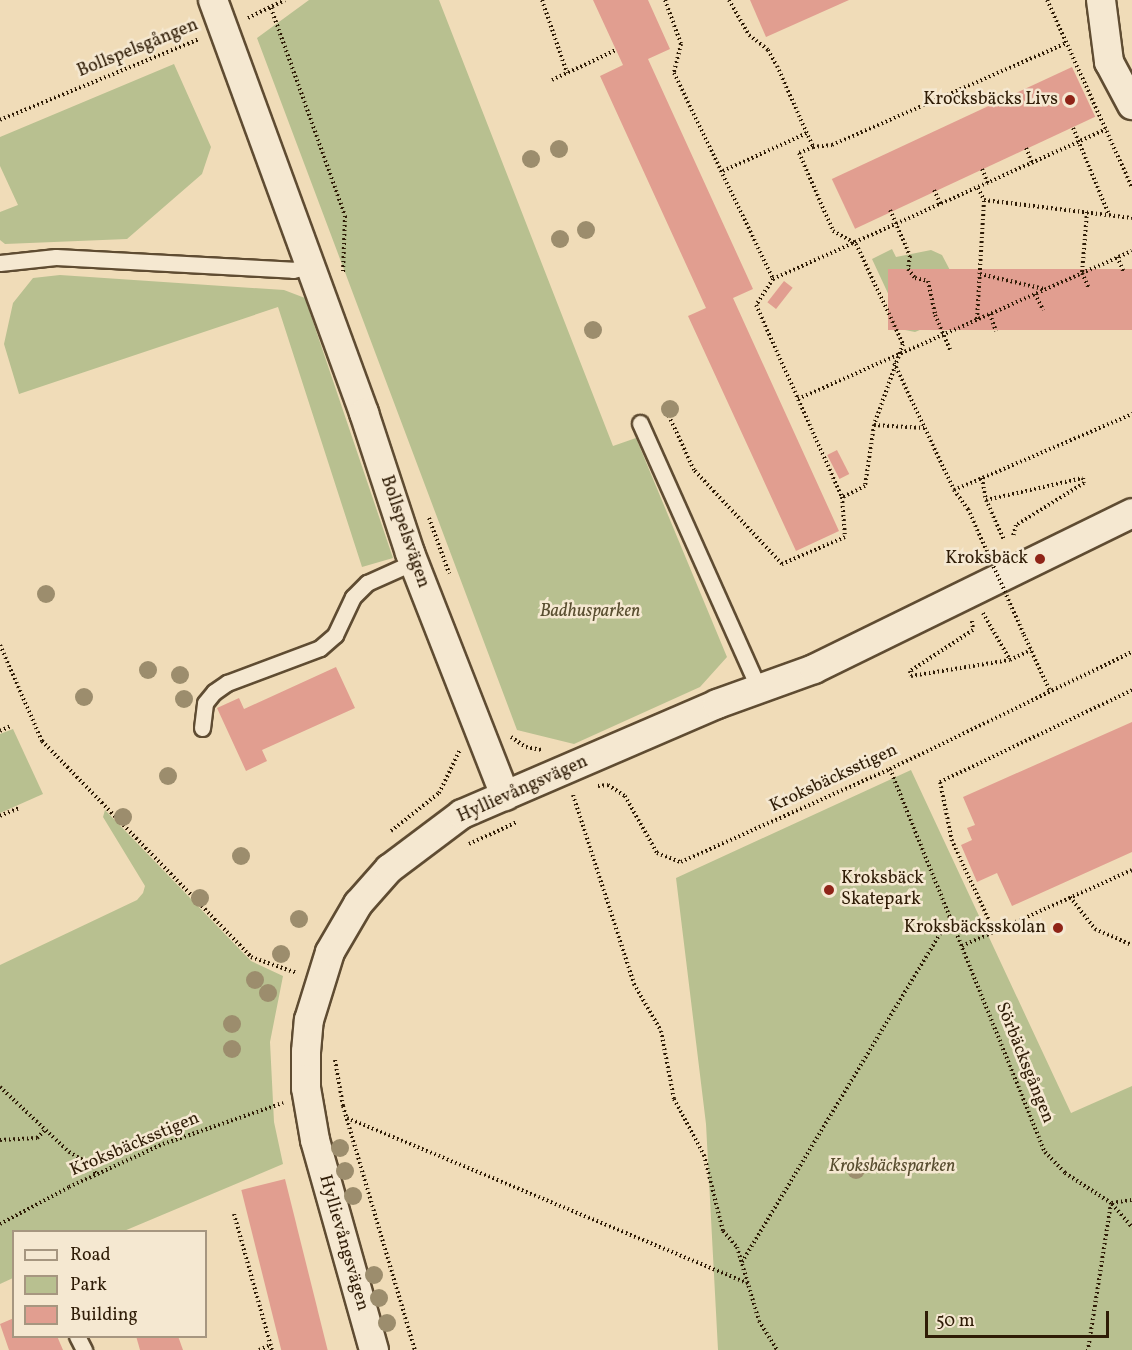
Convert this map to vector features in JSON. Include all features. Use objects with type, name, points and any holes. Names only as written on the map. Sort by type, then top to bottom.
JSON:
[{"type":"street","name":"Bollspelsvägen","points":[[213,0],[225,28],[414,562],[505,796]]},
{"type":"street","points":[[1101,0],[1109,62],[1132,105]]},
{"type":"street","name":"Hyllievångsvägen","points":[[374,1350],[328,1195],[310,1115],[306,1052],[316,993],[330,952],[344,926],[388,869],[462,814],[869,644],[1132,513]]},
{"type":"lane","points":[[0,263],[56,257],[293,270],[309,266]]},
{"type":"lane","points":[[640,423],[759,689]]},
{"type":"lane","points":[[202,728],[205,703],[214,692],[227,683],[320,648],[335,635],[353,597],[367,583],[414,562]]},
{"type":"path","name":"Bollspelsgången","points":[[0,120],[225,28],[285,0]]},
{"type":"path","points":[[542,0],[567,73]]},
{"type":"path","points":[[665,0],[681,44],[674,73],[773,279]]},
{"type":"path","points":[[729,0],[748,35],[768,50],[813,147]]},
{"type":"path","points":[[1047,0],[1132,187]]},
{"type":"path","points":[[272,8],[345,216],[342,276]]},
{"type":"path","points":[[842,497],[865,486],[874,425],[894,363],[903,344],[856,244],[833,231],[799,153],[813,147],[832,145],[1067,43]]},
{"type":"path","points":[[552,80],[616,50]]},
{"type":"path","points":[[1073,128],[1109,215]]},
{"type":"path","points":[[668,414],[694,470],[782,564],[845,537],[842,497],[756,305],[773,279],[897,226],[1106,129]]},
{"type":"path","points":[[723,171],[807,133]]},
{"type":"path","points":[[1026,148],[1032,163]]},
{"type":"path","points":[[982,168],[988,184]]},
{"type":"path","points":[[977,319],[984,200],[978,188]]},
{"type":"path","points":[[933,190],[941,206]]},
{"type":"path","points":[[984,200],[1132,218]]},
{"type":"path","points":[[890,210],[910,256],[908,269],[915,278],[928,281],[943,335],[951,352]]},
{"type":"path","points":[[1087,213],[1082,273],[1089,289]]},
{"type":"path","points":[[798,399],[1132,250]]},
{"type":"path","points":[[1117,257],[1124,273]]},
{"type":"path","points":[[980,274],[1046,289]]},
{"type":"path","points":[[1035,294],[1043,310]]},
{"type":"path","points":[[990,314],[996,331]]},
{"type":"path","points":[[894,363],[954,490],[968,509],[1049,689]]},
{"type":"path","points":[[954,490],[1132,414]]},
{"type":"path","points":[[874,425],[925,428]]},
{"type":"path","points":[[982,478],[986,500],[1004,540]]},
{"type":"path","points":[[986,500],[1083,478],[1084,483],[1016,525],[1013,536]]},
{"type":"path","points":[[425,508],[450,575]]},
{"type":"path","points":[[983,612],[1010,660]]},
{"type":"path","points":[[972,617],[973,630],[910,671],[911,676],[1010,660],[1031,650]]},
{"type":"path","points":[[0,645],[42,741],[251,957],[297,973]]},
{"type":"path","name":"Kroksbäcksstigen","points":[[589,789],[608,785],[625,796],[657,853],[681,862],[890,769],[1049,689],[1132,652]]},
{"type":"path","points":[[994,931],[952,841],[940,782],[1132,690]]},
{"type":"path","points":[[0,731],[10,726]]},
{"type":"path","points":[[507,729],[518,744],[549,751]]},
{"type":"path","name":"Sörbäcksgången","points":[[890,769],[1045,1152],[1065,1173],[1112,1203],[1132,1227]]},
{"type":"path","points":[[563,801],[581,793]]},
{"type":"path","points":[[573,796],[634,984],[661,1031],[674,1099],[704,1155],[723,1231],[737,1247],[759,1321],[777,1350]]},
{"type":"path","points":[[0,816],[19,808]]},
{"type":"path","points":[[464,846],[523,819]]},
{"type":"path","points":[[962,945],[1132,870]]},
{"type":"path","points":[[1070,897],[1095,929],[1132,945]]},
{"type":"path","points":[[742,1262],[950,916]]},
{"type":"path","points":[[335,1050],[347,1118],[415,1350]]},
{"type":"path","points":[[0,1088],[44,1131],[69,1152],[90,1164],[96,1174]]},
{"type":"path","name":"Kroksbäcksstigen","points":[[0,1224],[96,1174],[163,1144],[285,1102]]},
{"type":"path","points":[[347,1118],[748,1283]]},
{"type":"path","points":[[0,1140],[37,1138],[44,1131]]},
{"type":"path","points":[[1088,1350],[1112,1203],[1132,1200]]},
{"type":"path","points":[[234,1214],[271,1348],[259,1350]]},
{"type":"green space","name":"Badhusparken","points":[[309,0],[439,0],[613,446],[636,438],[727,657],[700,687],[574,744],[517,730],[257,38]]},
{"type":"green space","points":[[174,64],[211,147],[202,174],[127,239],[5,244],[0,240],[0,212],[18,205],[0,166],[0,137]]},
{"type":"green space","points":[[892,249],[896,257],[931,250],[942,255],[953,276],[953,291],[938,303],[932,325],[915,332],[905,330],[872,259]]},
{"type":"green space","points":[[60,275],[284,290],[305,298],[393,558],[362,567],[278,307],[19,394],[4,344],[13,303],[33,278]]},
{"type":"green space","points":[[13,729],[43,794],[0,813],[0,734]]},
{"type":"green space","name":"Kroksbäcksparken","points":[[911,770],[1071,1113],[1132,1086],[1132,1350],[718,1350],[706,1124],[676,878]]},
{"type":"green space","points":[[105,810],[251,961],[283,976],[270,1042],[274,1122],[283,1164],[126,1230],[12,1230],[12,1278],[0,1284],[0,965],[137,900],[143,893],[145,886],[103,817]]},
{"type":"building","points":[[593,0],[648,0],[670,49],[648,59],[753,289],[733,298],[839,531],[796,551],[688,316],[706,308],[600,76],[623,65]]},
{"type":"building","points":[[750,0],[849,0],[766,37]]},
{"type":"building","points":[[1072,67],[1095,117],[855,229],[832,179]]},
{"type":"building","points":[[888,269],[1132,269],[1132,330],[888,330]]},
{"type":"building","points":[[784,281],[793,288],[776,309],[767,302]]},
{"type":"building","points":[[837,450],[849,474],[839,479],[827,455]]},
{"type":"building","points":[[336,667],[355,708],[262,750],[267,761],[246,771],[217,708],[239,698],[244,709]]},
{"type":"building","points":[[1132,722],[1132,852],[1012,906],[997,873],[977,882],[961,845],[972,840],[967,828],[975,825],[963,797]]},
{"type":"building","points":[[285,1179],[328,1350],[281,1350],[241,1190]]},
{"type":"building","points":[[12,1319],[12,1338],[58,1338],[63,1350],[9,1350],[0,1324]]},
{"type":"building","points":[[137,1338],[179,1338],[183,1350],[140,1350]]},
{"type":"place","name":"Krocksbäcks Livs","points":[[1070,100]]},
{"type":"place","name":"Kroksbäck","points":[[1040,559]]},
{"type":"place","name":"Kroksbäck Skatepark","points":[[829,890]]},
{"type":"place","name":"Kroksbäcksskolan","points":[[1058,928]]}]
